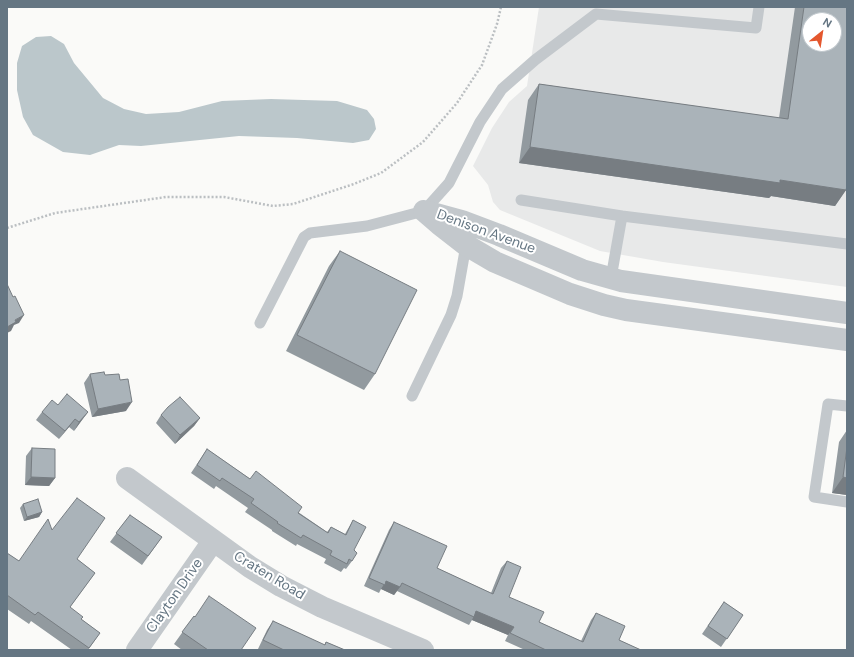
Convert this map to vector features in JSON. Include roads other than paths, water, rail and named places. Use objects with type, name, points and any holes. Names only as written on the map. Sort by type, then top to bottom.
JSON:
[{"type":"street","name":"Denison Avenue","points":[[424,211],[466,245],[495,262],[570,294],[604,305],[626,310],[847,340]]},
{"type":"street","name":"Denison Avenue","points":[[424,211],[462,221],[499,234],[582,270],[611,278],[660,287],[847,313]]},
{"type":"street","name":"Craten Road","points":[[127,478],[250,567],[281,586],[322,607],[423,650]]},
{"type":"street","name":"Clayton Drive","points":[[137,650],[214,541]]},
{"type":"lane","points":[[260,323],[304,238],[310,233],[368,226],[424,211],[449,183],[480,122],[502,89],[535,60],[596,14],[756,28],[759,7]]},
{"type":"lane","points":[[521,200],[622,216],[847,244]]},
{"type":"lane","points":[[611,278],[622,216]]},
{"type":"lane","points":[[412,396],[451,315],[457,296],[466,245]]},
{"type":"lane","points":[[847,406],[828,404],[814,497],[847,502]]}]
